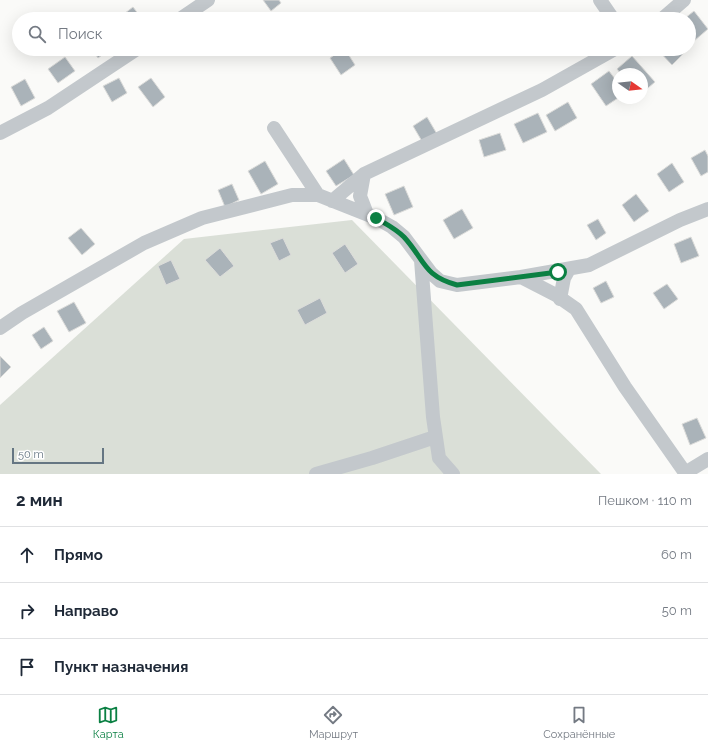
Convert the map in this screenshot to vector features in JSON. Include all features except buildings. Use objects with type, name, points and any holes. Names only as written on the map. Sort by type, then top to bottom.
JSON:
[{"type":"street","points":[[190,12],[208,0]]},
{"type":"street","points":[[600,0],[608,12]]},
{"type":"street","points":[[670,12],[684,0]]},
{"type":"street","points":[[0,133],[48,108],[126,56]]},
{"type":"street","points":[[332,201],[364,174],[542,90],[603,56]]},
{"type":"street","points":[[274,128],[318,195]]},
{"type":"street","points":[[364,174],[360,196],[367,214]]},
{"type":"street","points":[[0,328],[22,313],[144,243],[202,218],[292,195],[318,195],[367,214],[392,227],[404,237],[431,273],[440,281],[457,285],[521,277],[588,265],[680,220],[708,209]]},
{"type":"street","points":[[421,260],[439,458],[453,474]]},
{"type":"street","points":[[560,299],[564,278],[569,269]]},
{"type":"street","points":[[521,277],[560,299],[576,310],[625,387],[685,473],[708,459]]},
{"type":"street","points":[[316,474],[436,437]]},
{"type":"shaded area","points":[[352,220],[601,474],[0,474],[0,405],[184,239]]},
{"type":"route","points":[[376,218],[392,227],[404,237],[431,273],[440,281],[457,285],[558,272]]}]
